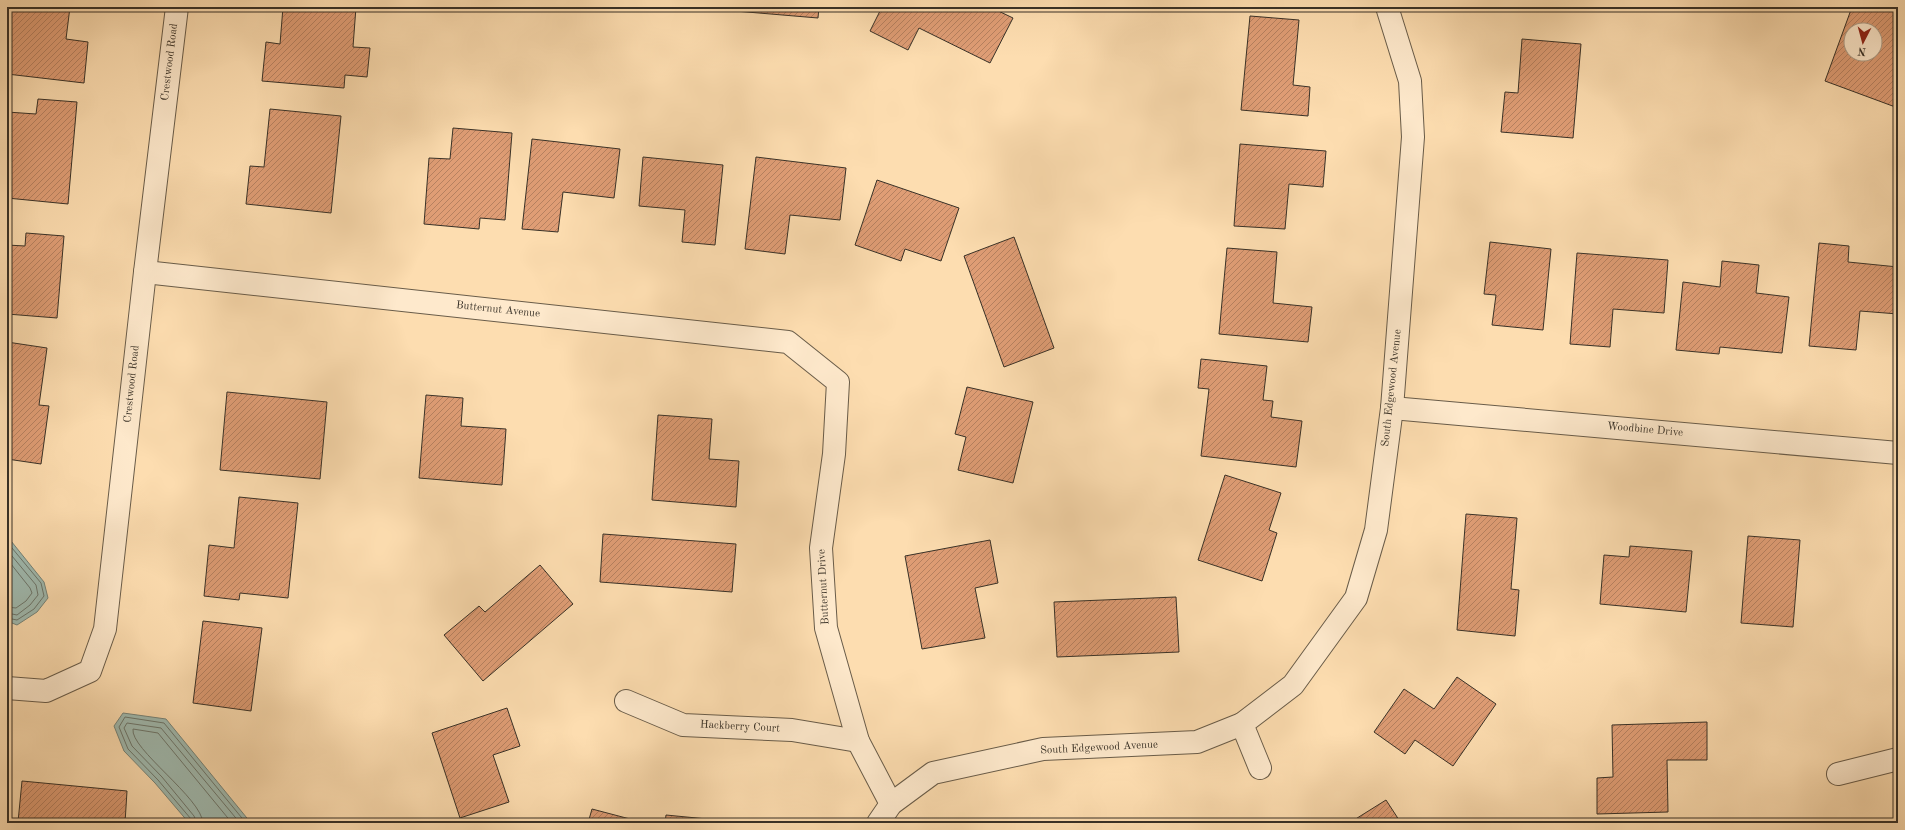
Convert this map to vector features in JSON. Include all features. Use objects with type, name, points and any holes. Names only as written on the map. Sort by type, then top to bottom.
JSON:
[{"type":"street","name":"Crestwood Road","points":[[7,688],[46,691],[90,671],[105,629],[145,272],[177,7]]},
{"type":"street","name":"South Edgewood Avenue","points":[[878,823],[891,804],[933,773],[1043,749],[1197,742],[1242,724],[1293,685],[1356,598],[1376,530],[1392,408],[1413,137],[1410,81],[1387,7]]},
{"type":"street","name":"Butternut Avenue","points":[[145,272],[788,342],[838,382]]},
{"type":"street","name":"Butternut Drive","points":[[838,382],[834,454],[821,548],[826,628],[858,741],[891,804]]},
{"type":"street","name":"Woodbine Drive","points":[[1392,408],[1898,454]]},
{"type":"street","name":"Hackberry Court","points":[[626,701],[683,725],[792,730],[858,741]]},
{"type":"street","points":[[1242,724],[1260,768]]},
{"type":"street","points":[[1838,774],[1898,759]]},
{"type":"water","points":[[7,536],[44,582],[48,598],[37,612],[17,625],[7,621]]},
{"type":"water","points":[[123,713],[166,719],[251,823],[189,823],[155,783],[124,751],[114,726]]},
{"type":"building","points":[[7,7],[70,7],[66,39],[88,42],[84,83],[7,74]]},
{"type":"building","points":[[283,7],[356,7],[353,47],[370,48],[367,77],[345,75],[344,88],[262,81],[266,42],[280,44]]},
{"type":"building","points":[[735,7],[819,7],[818,18],[735,11]]},
{"type":"building","points":[[882,7],[990,7],[1013,18],[990,63],[919,28],[908,50],[870,31]]},
{"type":"building","points":[[1525,7],[1566,7],[1565,11]]},
{"type":"building","points":[[1852,7],[1898,7],[1898,108],[1825,81],[1843,32],[1843,62],[1883,62],[1883,22],[1847,22]]},
{"type":"building","points":[[1250,16],[1299,20],[1293,85],[1310,87],[1308,116],[1241,110]]},
{"type":"building","points":[[1522,39],[1581,44],[1573,138],[1501,132],[1505,92],[1518,93]]},
{"type":"building","points":[[38,99],[77,102],[68,204],[7,198],[7,112],[36,114]]},
{"type":"building","points":[[270,109],[341,116],[331,213],[246,204],[250,166],[264,167]]},
{"type":"building","points":[[453,128],[512,133],[505,220],[480,218],[479,229],[424,224],[429,158],[450,159]]},
{"type":"building","points":[[532,139],[620,149],[614,198],[563,192],[558,232],[522,229]]},
{"type":"building","points":[[1240,144],[1326,151],[1323,187],[1289,184],[1285,229],[1234,226]]},
{"type":"building","points":[[643,157],[723,165],[715,245],[682,242],[685,210],[639,206]]},
{"type":"building","points":[[756,157],[846,168],[840,220],[790,215],[785,254],[745,249]]},
{"type":"building","points":[[877,180],[959,208],[941,261],[905,249],[901,261],[855,245]]},
{"type":"building","points":[[26,233],[64,236],[57,318],[7,314],[7,245],[25,246]]},
{"type":"building","points":[[1014,237],[1054,348],[1004,367],[964,256]]},
{"type":"building","points":[[1490,242],[1551,249],[1543,330],[1492,325],[1496,295],[1484,294]]},
{"type":"building","points":[[1819,243],[1849,246],[1848,262],[1898,267],[1898,314],[1860,311],[1856,350],[1809,346]]},
{"type":"building","points":[[1227,248],[1277,252],[1273,303],[1312,307],[1308,342],[1219,334]]},
{"type":"building","points":[[1577,253],[1668,260],[1664,313],[1613,309],[1610,347],[1570,344]]},
{"type":"building","points":[[1722,261],[1759,265],[1756,293],[1789,297],[1782,353],[1720,347],[1719,354],[1676,350],[1683,282],[1720,287]]},
{"type":"building","points":[[7,342],[47,348],[39,405],[49,406],[41,464],[7,459]]},
{"type":"building","points":[[1201,359],[1267,366],[1263,400],[1273,401],[1271,417],[1302,421],[1296,467],[1201,456],[1209,389],[1198,388]]},
{"type":"building","points":[[967,387],[1033,402],[1013,483],[958,470],[966,437],[955,434]]},
{"type":"building","points":[[227,392],[327,402],[320,479],[220,470]]},
{"type":"building","points":[[426,395],[463,398],[461,426],[506,429],[502,485],[419,478]]},
{"type":"building","points":[[658,415],[712,419],[709,459],[739,461],[736,507],[652,500]]},
{"type":"building","points":[[1225,475],[1281,493],[1269,530],[1277,533],[1262,581],[1198,560]]},
{"type":"building","points":[[239,497],[298,503],[288,598],[240,593],[239,600],[204,596],[209,545],[234,548]]},
{"type":"building","points":[[1466,514],[1517,518],[1511,589],[1519,590],[1515,636],[1457,630]]},
{"type":"building","points":[[603,534],[736,544],[732,592],[600,582]]},
{"type":"building","points":[[1748,536],[1800,540],[1793,627],[1741,623]]},
{"type":"building","points":[[990,540],[998,583],[975,588],[985,638],[922,649],[905,556]]},
{"type":"building","points":[[1630,546],[1692,551],[1686,612],[1600,604],[1604,555],[1629,557]]},
{"type":"building","points":[[540,565],[573,604],[483,681],[444,635],[479,606],[485,612]]},
{"type":"building","points":[[1176,597],[1179,652],[1057,657],[1054,602]]},
{"type":"building","points":[[203,621],[262,628],[251,711],[193,703]]},
{"type":"building","points":[[1457,677],[1496,704],[1453,766],[1415,740],[1405,754],[1374,732],[1404,689],[1434,709]]},
{"type":"building","points":[[507,708],[520,746],[493,755],[509,802],[460,818],[432,733]]},
{"type":"building","points":[[1707,722],[1707,760],[1667,760],[1668,812],[1597,814],[1597,778],[1613,777],[1612,725]]},
{"type":"building","points":[[22,781],[127,791],[125,823],[18,822]]},
{"type":"building","points":[[1386,800],[1401,823],[1356,823],[1354,820]]},
{"type":"building","points":[[592,809],[630,819],[629,823],[588,823]]},
{"type":"building","points":[[666,815],[748,823],[665,823]]}]
